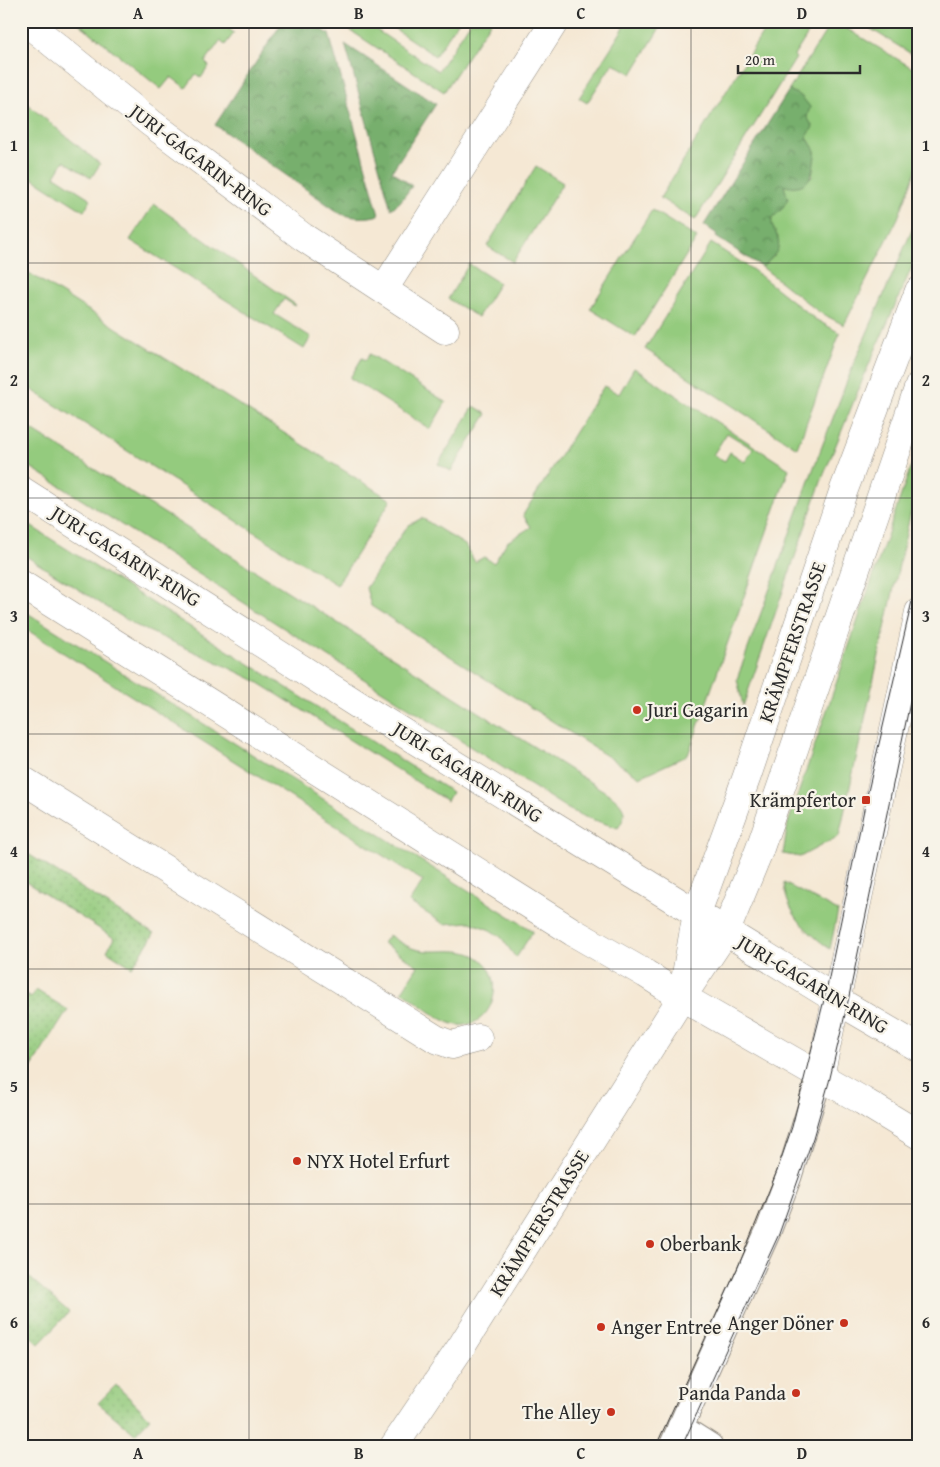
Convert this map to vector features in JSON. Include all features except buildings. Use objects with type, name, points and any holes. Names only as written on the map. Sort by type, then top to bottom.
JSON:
[{"type":"street","name":"JURI-GAGARIN-RING","points":[[25,21],[151,123],[303,237],[445,330]]},
{"type":"street","points":[[384,289],[555,21]]},
{"type":"street","name":"KRÄMPFERSTRASSE","points":[[682,997],[697,913],[747,776],[844,492],[919,291]]},
{"type":"street","name":"KRÄMPFERSTRASSE","points":[[394,1446],[462,1344],[682,997],[726,931],[759,851],[919,386]]},
{"type":"street","name":"JURI-GAGARIN-RING","points":[[21,490],[371,713],[837,1000],[919,1048]]},
{"type":"street","points":[[21,584],[573,932],[919,1135]]},
{"type":"street","points":[[710,1446],[676,1436],[768,1229],[789,1176],[820,1076],[919,612]]},
{"type":"street","points":[[21,779],[436,1039],[452,1045],[478,1038]]},
{"type":"green space","points":[[76,21],[227,21],[232,25],[229,29],[234,33],[225,45],[220,41],[205,62],[209,66],[201,78],[196,74],[186,88],[171,77],[161,89]]},
{"type":"green space","points":[[283,21],[309,21],[329,34],[379,215],[360,218],[341,214],[215,125]]},
{"type":"green space","points":[[336,21],[363,21],[438,71],[471,21],[491,21],[444,92]]},
{"type":"green space","points":[[383,21],[459,21],[435,56]]},
{"type":"green space","points":[[628,21],[664,21],[632,74],[613,63],[587,103],[579,98]]},
{"type":"green space","points":[[770,21],[816,21],[794,56],[796,58],[695,220],[660,198]]},
{"type":"green space","points":[[832,21],[919,72],[919,162],[898,218],[844,325],[819,312],[762,267],[774,256],[778,237],[771,226],[772,217],[781,210],[784,186],[812,177],[815,152],[807,137],[807,117],[802,97],[789,90]]},
{"type":"green space","points":[[858,21],[919,21],[919,51],[913,55]]},
{"type":"green space","points":[[345,44],[436,104],[392,171],[412,186],[400,202],[391,209]]},
{"type":"green space","points":[[789,90],[802,97],[810,107],[807,117],[813,127],[807,137],[815,151],[813,170],[805,183],[797,186],[784,186],[788,199],[781,210],[772,218],[772,226],[778,241],[777,250],[762,267],[716,237],[717,234],[704,225]]},
{"type":"green space","points":[[21,99],[100,164],[91,178],[64,161],[55,176],[91,199],[84,211],[21,171]]},
{"type":"green space","points":[[536,166],[563,183],[513,262],[487,246]]},
{"type":"green space","points":[[154,204],[296,305],[284,299],[274,314],[311,337],[304,349],[130,240]]},
{"type":"green space","points":[[652,210],[697,238],[635,337],[590,309]]},
{"type":"green space","points":[[919,214],[919,251],[867,369],[822,479],[743,706],[737,679],[854,363]]},
{"type":"green space","points":[[711,243],[753,270],[815,319],[840,333],[797,448],[645,349]]},
{"type":"green space","points":[[469,264],[499,283],[478,317],[448,299]]},
{"type":"green space","points":[[21,268],[391,500],[337,585],[21,383]]},
{"type":"green space","points":[[370,354],[446,402],[430,429],[350,378],[362,358],[366,360]]},
{"type":"green space","points":[[634,368],[789,469],[688,755],[640,777],[371,606],[366,588],[403,532],[409,525],[422,518],[465,545],[475,562],[484,557],[494,563],[507,542],[531,527],[523,515],[604,386],[619,394]],"holes":[[[727,433],[753,449],[745,462],[730,452],[725,461],[713,455]]]},
{"type":"green space","points":[[474,406],[487,414],[451,471],[438,464]]},
{"type":"green space","points":[[21,423],[612,796],[620,803],[624,810],[623,818],[618,828],[568,809],[21,461]]},
{"type":"green space","points":[[919,443],[919,475],[839,836],[800,857],[783,854],[788,823]]},
{"type":"green space","points":[[21,520],[452,792],[447,801],[256,681],[135,625],[21,553]]},
{"type":"green space","points":[[21,609],[533,931],[516,958],[501,937],[490,930],[470,922],[444,924],[409,902],[423,881],[21,626]]},
{"type":"green space","points":[[25,852],[154,934],[132,967],[107,951],[114,938],[21,879],[21,874],[27,865],[21,860]]},
{"type":"green space","points":[[784,883],[838,911],[830,949],[813,936],[793,913]]},
{"type":"green space","points":[[389,935],[415,949],[462,952],[478,957],[491,972],[494,983],[494,993],[486,1013],[478,1020],[469,1024],[457,1025],[436,1016],[402,991],[418,966],[383,943]]},
{"type":"green space","points":[[36,990],[68,1010],[24,1079],[21,1077],[21,992],[31,998]]},
{"type":"green space","points":[[21,1270],[69,1312],[39,1344],[21,1327]]},
{"type":"green space","points":[[116,1385],[150,1418],[135,1434],[98,1403]]},
{"type":"tram line","points":[[656,1446],[738,1267],[777,1171],[792,1127],[826,992],[866,800],[919,571]]},
{"type":"tram line","points":[[682,1446],[779,1234],[813,1138],[829,1082],[847,1006],[919,659]]},
{"type":"place","name":"Juri Gagarin","points":[[637,710]]},
{"type":"place","name":"Krämpfertor","points":[[866,800]]},
{"type":"place","name":"NYX Hotel Erfurt","points":[[297,1161]]},
{"type":"place","name":"Oberbank","points":[[650,1244]]},
{"type":"place","name":"Anger Döner","points":[[844,1323]]},
{"type":"place","name":"Anger Entree","points":[[601,1327]]},
{"type":"place","name":"Panda Panda","points":[[796,1393]]},
{"type":"place","name":"The Alley","points":[[611,1412]]}]
